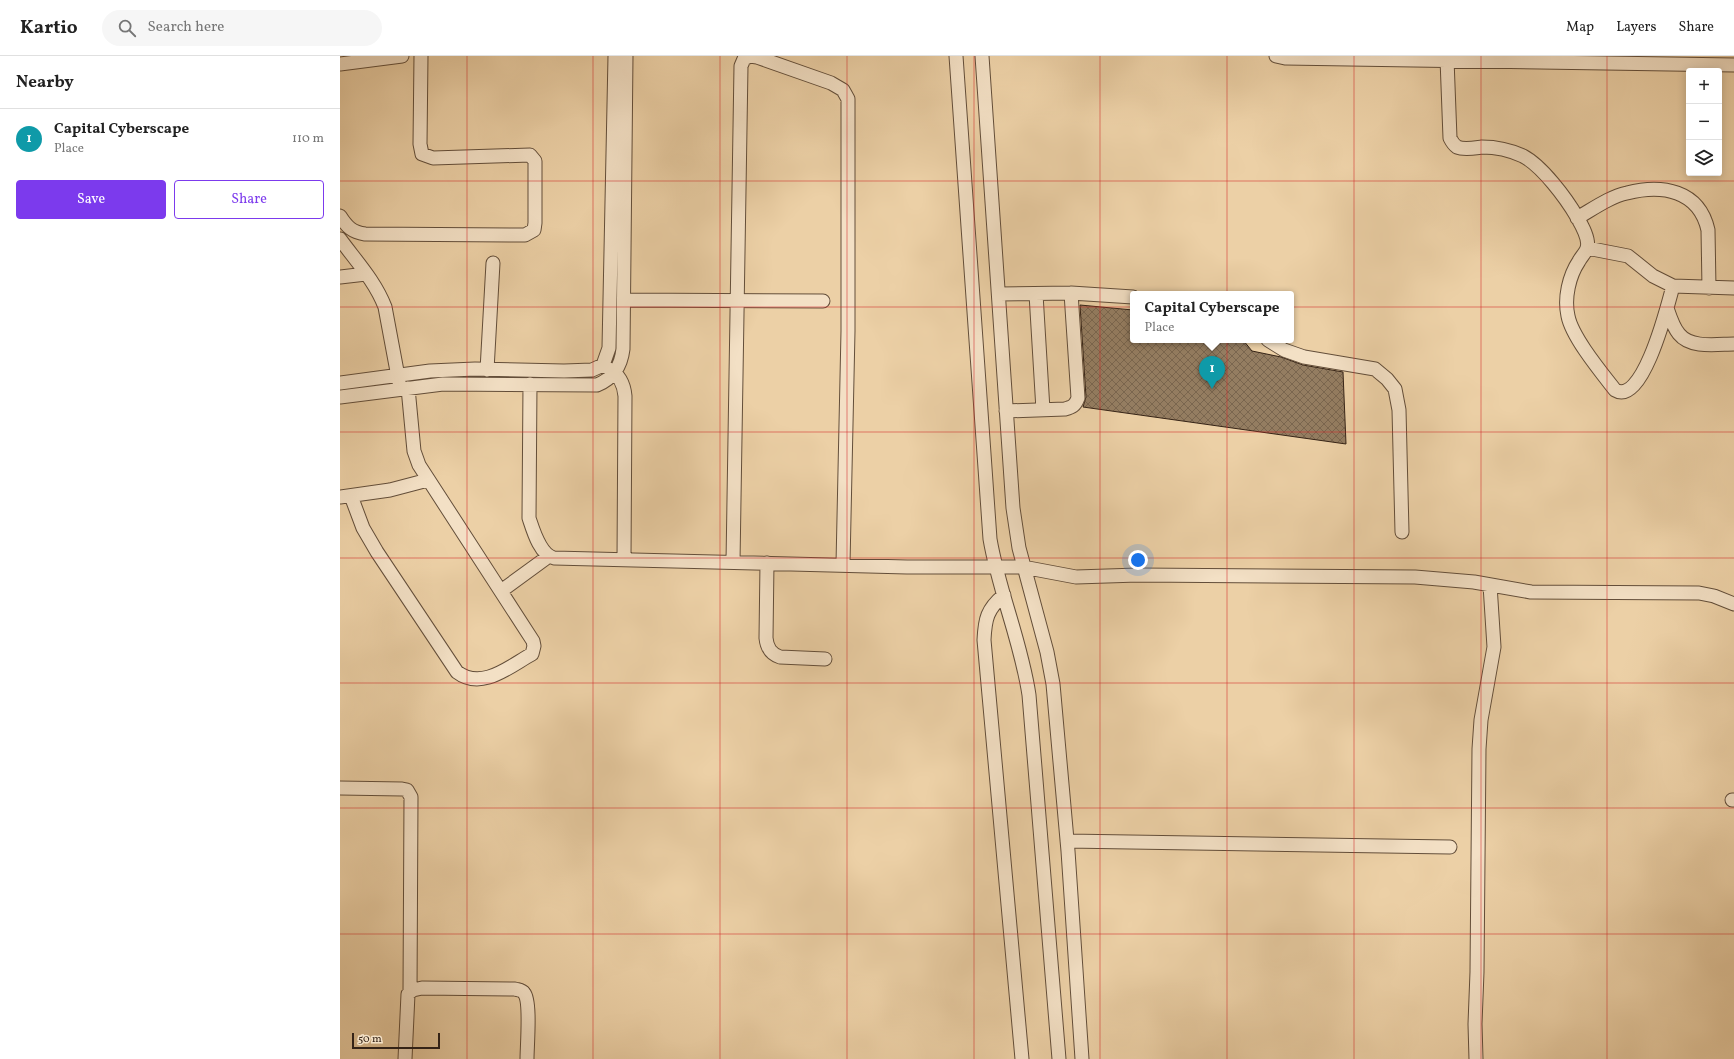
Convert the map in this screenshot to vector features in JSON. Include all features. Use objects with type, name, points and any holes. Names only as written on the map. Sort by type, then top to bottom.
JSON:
[{"type":"street","points":[[340,64],[402,56]]},
{"type":"street","points":[[340,216],[352,230],[365,234],[525,235],[534,230],[535,161],[533,157],[527,154],[433,158],[422,154],[420,144],[421,56]]},
{"type":"street","points":[[340,383],[397,374],[445,370],[592,370],[602,365],[609,348],[615,56]]},
{"type":"street","points":[[340,397],[443,384],[597,385],[604,382],[616,372],[623,349],[626,56]]},
{"type":"street","points":[[733,562],[742,66],[744,59],[750,56],[775,62],[831,83],[843,90],[848,99],[848,331],[844,564]]},
{"type":"street","points":[[956,56],[988,524],[996,566],[1020,650],[1029,695],[1059,1059]]},
{"type":"street","points":[[982,56],[1013,508],[1023,567],[1050,667],[1067,841],[1082,1059]]},
{"type":"street","points":[[1276,56],[1285,58],[1343,57],[1447,59],[1536,63],[1734,65]]},
{"type":"street","points":[[1447,59],[1450,138],[1453,144],[1457,147],[1465,148],[1502,149],[1528,159],[1554,186],[1577,218],[1587,242],[1587,248],[1574,270],[1570,283],[1567,294],[1568,316],[1572,328],[1578,338],[1608,380],[1620,393],[1626,392],[1631,388],[1642,373],[1651,356],[1673,286]]},
{"type":"street","points":[[1577,218],[1607,201],[1626,193],[1670,191],[1685,196],[1698,206],[1706,221],[1708,230],[1709,288]]},
{"type":"street","points":[[352,230],[340,238],[376,287],[386,307],[397,374],[404,388],[414,451],[419,465],[533,641],[534,650],[532,654],[493,676],[477,679],[463,676],[451,664],[377,552],[346,496],[390,490],[428,480]]},
{"type":"street","points":[[1587,248],[1628,256],[1653,276],[1673,286],[1734,288]]},
{"type":"street","points":[[487,370],[493,263]]},
{"type":"street","points":[[340,277],[366,274]]},
{"type":"street","points":[[999,294],[1071,293],[1130,297]]},
{"type":"street","points":[[1006,411],[1043,410],[1073,407],[1078,398],[1071,293]]},
{"type":"street","points":[[1036,294],[1043,410]]},
{"type":"street","points":[[624,300],[823,301]]},
{"type":"street","points":[[1667,308],[1675,327],[1685,339],[1701,344],[1734,344]]},
{"type":"street","points":[[1273,343],[1284,350],[1304,357],[1375,369],[1387,379],[1395,389],[1399,410],[1402,532]]},
{"type":"street","points":[[602,365],[616,372],[622,383],[625,396],[624,559]]},
{"type":"street","points":[[530,384],[528,508],[532,527],[545,552],[549,556]]},
{"type":"street","points":[[500,591],[549,556],[767,563],[1023,567],[1076,577],[1138,575],[1444,579],[1531,592],[1699,593],[1714,596],[1734,604]]},
{"type":"street","points":[[767,563],[766,638],[769,649],[775,656],[780,658],[825,659]]},
{"type":"street","points":[[1476,1059],[1475,1024],[1477,972],[1478,749],[1481,720],[1494,647],[1490,585]]},
{"type":"street","points":[[1004,595],[990,609],[986,618],[984,646],[1022,1059]]},
{"type":"street","points":[[340,788],[402,789],[407,790],[410,796],[410,992],[407,1001],[405,1059]]},
{"type":"street","points":[[1067,841],[1450,847]]},
{"type":"street","points":[[410,992],[416,988],[521,990],[524,993],[527,1002],[527,1059]]},
{"type":"building","points":[[1080,305],[1130,310],[1130,343],[1245,343],[1252,351],[1281,357],[1303,365],[1343,372],[1346,444],[1083,407],[1086,397]]},
{"type":"place","name":"Capital Cyberscape","points":[[1212,389]]}]
